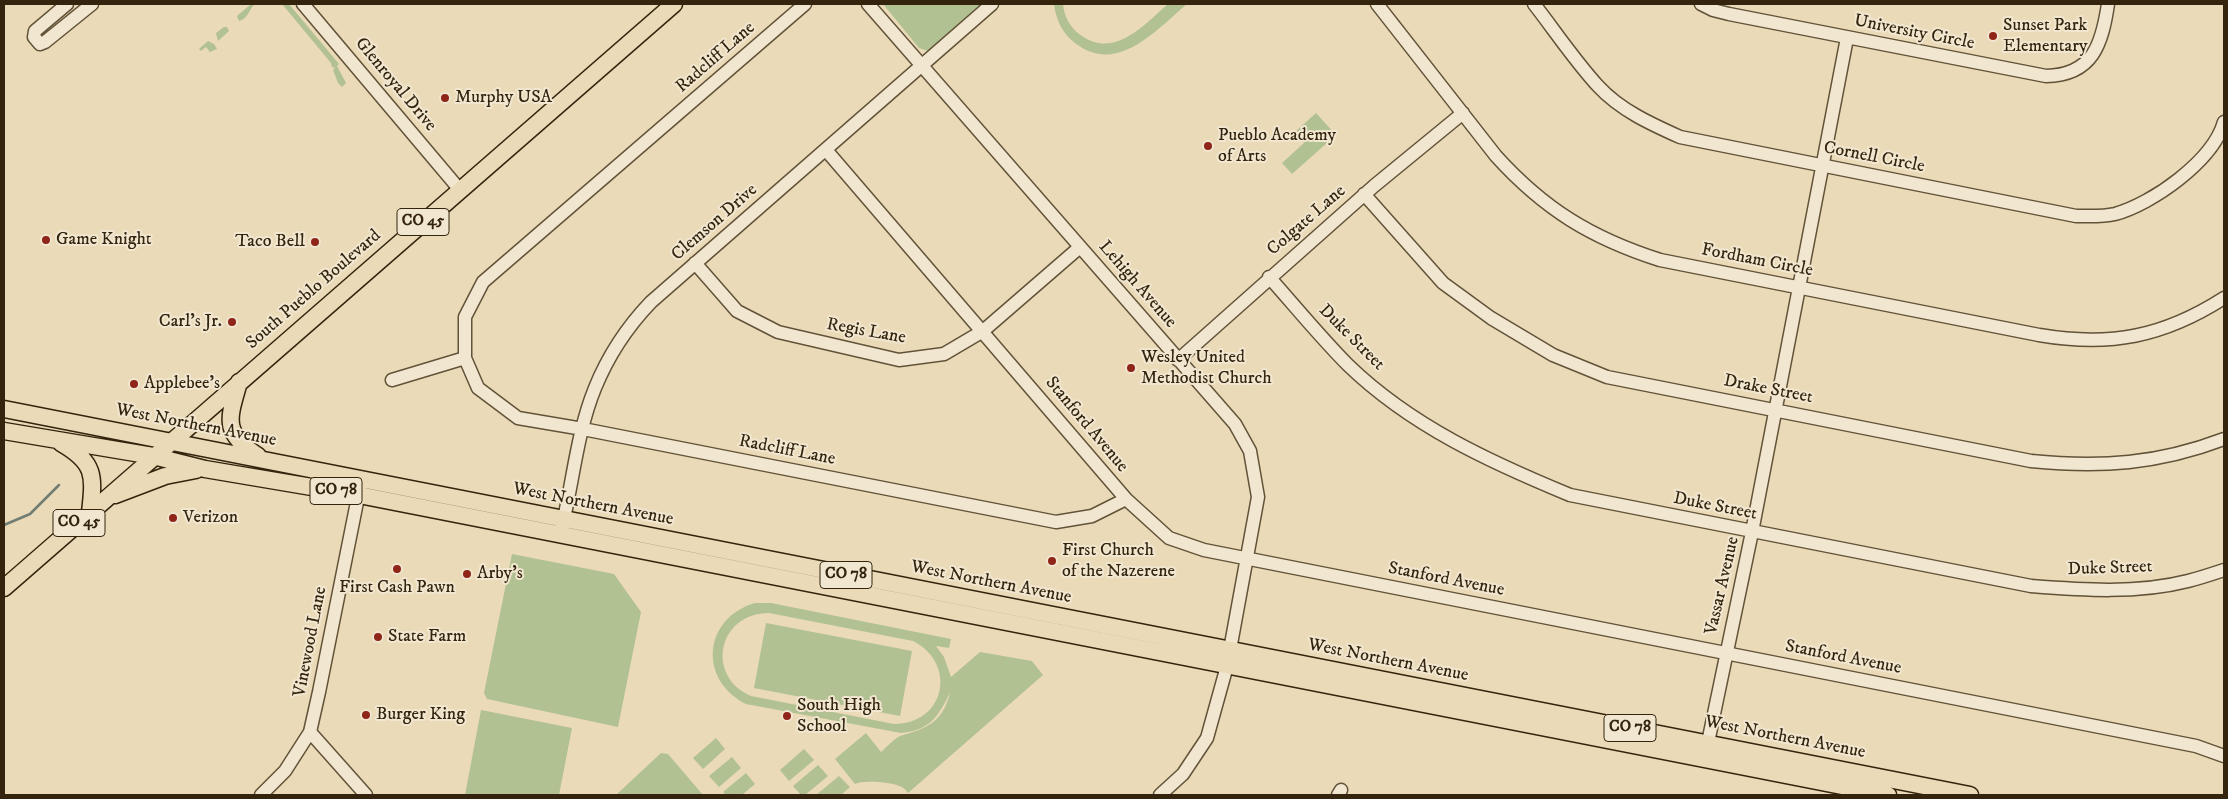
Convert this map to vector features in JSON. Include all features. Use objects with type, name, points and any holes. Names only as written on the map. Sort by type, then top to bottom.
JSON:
[{"type":"main road","name":"South Pueblo Boulevard","points":[[4,588],[152,456],[674,4]]},
{"type":"main road","points":[[239,382],[230,412],[231,429],[246,448],[264,459]]},
{"type":"main road","name":"West Northern Avenue","points":[[4,409],[264,459],[360,487]]},
{"type":"main road","name":"West Northern Avenue","points":[[4,431],[152,456],[205,469],[360,487],[1228,658],[1240,667],[1924,791],[1970,795]]},
{"type":"main road","points":[[57,440],[84,461],[91,472],[93,484],[90,513]]},
{"type":"main road","points":[[108,497],[165,476],[205,469]]},
{"type":"main road","name":"West Northern Avenue","points":[[1706,751],[1888,795]]},
{"type":"street","points":[[68,4],[35,31],[34,37],[40,44],[92,4]]},
{"type":"street","name":"Glenroyal Drive","points":[[303,4],[460,190]]},
{"type":"street","name":"Radcliff Lane","points":[[805,4],[483,282],[465,317],[465,358],[478,388],[518,418],[583,429],[1056,522],[1092,516],[1126,499]]},
{"type":"street","name":"Lehigh Avenue","points":[[868,4],[1235,424],[1250,451],[1258,497],[1228,658],[1207,738],[1183,774],[1162,795]]},
{"type":"street","name":"Clemson Drive","points":[[562,527],[583,429],[594,390],[605,366],[637,317],[695,263],[923,67],[992,4]]},
{"type":"street","name":"Fordham Circle","points":[[1377,4],[1496,156],[1535,195],[1576,226],[1602,239],[1660,260],[2039,335],[2084,341],[2126,339],[2154,333],[2192,317],[2224,298]]},
{"type":"street","name":"Cornell Circle","points":[[1534,4],[1599,87],[1625,108],[1649,123],[1680,137],[2076,216],[2113,214],[2130,209],[2151,198],[2194,168],[2216,142],[2224,122]]},
{"type":"street","name":"University Circle","points":[[1701,4],[1713,10],[1729,14],[1847,38],[2032,74],[2058,76],[2082,66],[2093,56],[2104,32],[2108,4]]},
{"type":"street","name":"Vassar Avenue","points":[[1706,751],[1752,532],[1824,166],[1847,38]]},
{"type":"street","name":"Colgate Lane","points":[[1178,360],[1364,194],[1462,113]]},
{"type":"street","name":"Stanford Avenue","points":[[826,150],[1126,499],[1169,538],[1204,550],[2196,746],[2224,756]]},
{"type":"street","name":"Drake Street","points":[[1364,194],[1443,283],[1491,318],[1553,355],[1608,377],[2031,461],[2066,465],[2096,466],[2140,462],[2188,452],[2224,439]]},
{"type":"street","name":"Regis Lane","points":[[695,263],[737,311],[778,332],[899,360],[944,354],[983,331],[1080,247]]},
{"type":"street","name":"Duke Street","points":[[1269,277],[1349,365],[1397,406],[1454,443],[1514,472],[1570,495],[2031,586],[2088,590],[2141,588],[2187,582],[2224,570]]},
{"type":"street","points":[[392,380],[465,358]]},
{"type":"street","name":"Vinewood Lane","points":[[261,795],[285,771],[310,732],[360,487]]},
{"type":"street","points":[[310,732],[366,795]]},
{"type":"green space","points":[[251,4],[255,4],[246,16],[239,21],[237,16]]},
{"type":"green space","points":[[282,4],[289,4],[339,64],[337,66],[346,83],[342,87],[338,83],[333,70],[335,68],[332,67],[331,63]]},
{"type":"green space","points":[[883,4],[981,4],[928,51],[919,48]]},
{"type":"green space","points":[[1054,4],[1063,4],[1069,22],[1078,33],[1094,42],[1106,44],[1129,36],[1150,21],[1168,4],[1187,4],[1135,46],[1121,52],[1106,54],[1091,52],[1070,39],[1060,26]]},
{"type":"green space","points":[[227,27],[229,31],[218,41],[216,33]]},
{"type":"green space","points":[[208,41],[214,44],[217,49],[210,52],[206,47],[201,51],[199,49]]},
{"type":"green space","points":[[1316,113],[1336,135],[1292,174],[1282,163],[1304,143],[1295,132]]},
{"type":"green space","points":[[512,554],[614,574],[641,612],[618,727],[487,699],[484,693]]},
{"type":"green space","points":[[755,603],[771,603],[951,639],[949,648],[936,646],[944,657],[951,677],[980,652],[1032,661],[1043,675],[908,793],[902,787],[890,783],[870,782],[855,784],[835,759],[866,733],[881,752],[900,736],[920,729],[901,733],[746,704],[730,693],[720,680],[714,665],[713,650],[717,635],[725,622],[738,611]],"holes":[[[769,613],[913,641],[927,651],[936,664],[940,677],[940,691],[934,704],[925,714],[911,721],[894,724],[751,696],[736,687],[727,675],[723,661],[724,647],[729,634],[738,623],[752,616]],[[950,693],[939,717],[927,726],[920,729],[927,725],[942,709]]]},
{"type":"green space","points":[[766,623],[912,651],[900,716],[754,688]]},
{"type":"green space","points":[[481,710],[572,728],[559,795],[465,795]]},
{"type":"green space","points":[[716,738],[725,749],[703,769],[693,758]]},
{"type":"green space","points":[[804,749],[814,760],[789,781],[780,770]]},
{"type":"green space","points":[[661,753],[668,754],[703,795],[616,795]]},
{"type":"green space","points":[[732,757],[741,768],[719,787],[709,776]]},
{"type":"green space","points":[[818,765],[828,776],[805,795],[801,795],[793,786]]},
{"type":"green space","points":[[746,773],[755,784],[742,795],[726,795],[723,792]]},
{"type":"green space","points":[[839,776],[850,787],[841,795],[816,795]]},
{"type":"waterway","points":[[4,525],[30,514],[59,485]]},
{"type":"place","name":"Sunset Park Elementary","points":[[1993,36]]},
{"type":"place","name":"Murphy USA","points":[[445,98]]},
{"type":"place","name":"Pueblo Academy of Arts","points":[[1208,146]]},
{"type":"place","name":"Game Knight","points":[[46,240]]},
{"type":"place","name":"Taco Bell","points":[[315,242]]},
{"type":"place","name":"Carl's Jr.","points":[[232,322]]},
{"type":"place","name":"Wesley United Methodist Church","points":[[1131,368]]},
{"type":"place","name":"Applebee's","points":[[134,384]]},
{"type":"place","name":"Verizon","points":[[173,518]]},
{"type":"place","name":"First Church of the Nazerene","points":[[1052,561]]},
{"type":"place","name":"First Cash Pawn","points":[[397,569]]},
{"type":"place","name":"Arby's","points":[[467,574]]},
{"type":"place","name":"State Farm","points":[[378,637]]},
{"type":"place","name":"Burger King","points":[[366,715]]},
{"type":"place","name":"South High School","points":[[787,716]]}]
